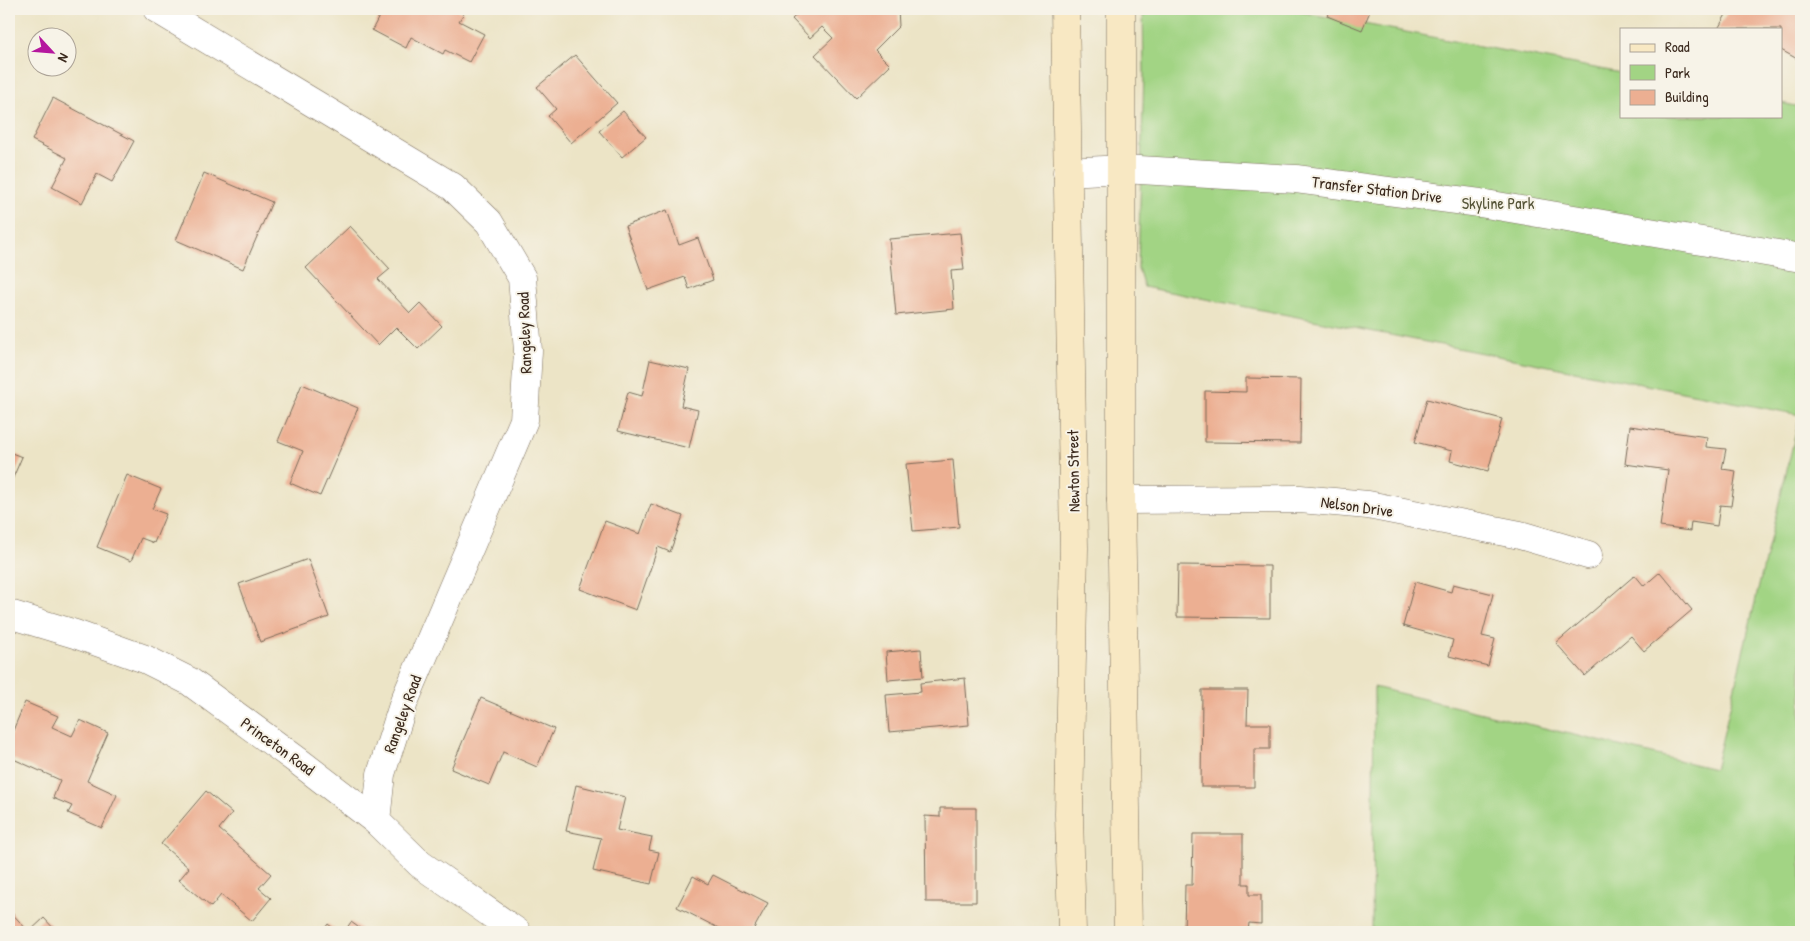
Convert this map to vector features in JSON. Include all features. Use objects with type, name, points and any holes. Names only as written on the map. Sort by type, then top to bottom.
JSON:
[{"type":"main road","name":"Newton Street","points":[[1065,9],[1074,548],[1069,814],[1072,932]]},
{"type":"main road","points":[[1121,9],[1121,500],[1128,932]]},
{"type":"street","name":"Rangeley Road","points":[[157,9],[453,187],[489,222],[522,278],[528,352],[524,420],[404,702],[381,774],[376,820]]},
{"type":"street","name":"Transfer Station Drive","points":[[1067,172],[1122,169],[1296,179],[1480,203],[1801,258]]},
{"type":"street","name":"Nelson Drive","points":[[1121,500],[1300,499],[1368,506],[1520,535],[1588,555]]},
{"type":"street","name":"Princeton Road","points":[[9,614],[75,634],[146,660],[189,680],[376,820],[420,864],[517,932]]},
{"type":"green space","name":"Skyline Park","points":[[1143,9],[1285,9],[1620,73],[1620,118],[1782,118],[1782,103],[1801,107],[1801,932],[1372,932],[1374,687],[1715,769],[1800,415],[1144,287],[1138,268],[1144,73]]},
{"type":"building","points":[[383,9],[455,9],[464,13],[459,21],[484,34],[469,62],[445,50],[443,54],[411,37],[406,48],[372,30]]},
{"type":"building","points":[[803,9],[898,9],[899,26],[875,50],[890,65],[856,98],[815,55],[833,38],[822,27],[810,38],[792,19]]},
{"type":"building","points":[[1323,9],[1371,9],[1362,30],[1327,16],[1329,11]]},
{"type":"building","points":[[1729,9],[1801,9],[1801,61],[1782,51],[1782,28],[1719,28]]},
{"type":"building","points":[[575,55],[617,103],[571,143],[548,116],[556,109],[537,87]]},
{"type":"building","points":[[53,98],[134,141],[112,182],[97,174],[82,203],[52,187],[67,158],[32,140]]},
{"type":"building","points":[[623,111],[646,137],[622,157],[599,131]]},
{"type":"building","points":[[204,173],[272,202],[243,269],[176,240]]},
{"type":"building","points":[[667,210],[679,245],[698,238],[713,280],[689,289],[685,277],[648,290],[625,226]]},
{"type":"building","points":[[350,226],[390,269],[378,279],[410,313],[420,303],[442,326],[418,349],[396,327],[378,345],[306,268]]},
{"type":"building","points":[[960,233],[964,270],[951,271],[954,309],[896,315],[889,239]]},
{"type":"building","points":[[650,360],[689,369],[681,406],[698,410],[689,448],[618,431],[628,392],[642,396]]},
{"type":"building","points":[[1246,378],[1301,379],[1300,443],[1205,442],[1205,391],[1246,392]]},
{"type":"building","points":[[302,384],[358,408],[320,496],[290,483],[303,451],[278,441]]},
{"type":"building","points":[[1427,399],[1502,419],[1488,471],[1450,461],[1452,451],[1415,442]]},
{"type":"building","points":[[1630,426],[1707,437],[1706,447],[1726,449],[1722,469],[1736,471],[1731,506],[1720,505],[1717,526],[1691,522],[1690,531],[1660,527],[1668,470],[1625,464]]},
{"type":"building","points":[[9,452],[22,457],[9,487]]},
{"type":"building","points":[[953,460],[959,527],[913,531],[906,464]]},
{"type":"building","points":[[127,475],[161,489],[152,509],[166,514],[154,543],[141,538],[131,561],[97,547]]},
{"type":"building","points":[[651,504],[683,516],[670,552],[658,547],[636,610],[580,589],[605,521],[640,534]]},
{"type":"building","points":[[308,559],[329,617],[260,642],[239,584]]},
{"type":"building","points":[[1178,565],[1270,566],[1270,618],[1177,617]]},
{"type":"building","points":[[1660,572],[1692,610],[1644,651],[1631,636],[1585,676],[1556,643],[1635,575],[1644,586]]},
{"type":"building","points":[[1415,582],[1451,592],[1453,584],[1493,594],[1482,636],[1495,639],[1488,666],[1449,656],[1453,640],[1403,626]]},
{"type":"building","points":[[921,649],[923,677],[888,680],[886,652]]},
{"type":"building","points":[[965,678],[969,725],[889,732],[886,695],[921,692],[920,683]]},
{"type":"building","points":[[1202,690],[1248,690],[1247,724],[1270,724],[1270,749],[1254,749],[1254,787],[1201,787]]},
{"type":"building","points":[[481,698],[554,729],[537,767],[503,752],[489,785],[451,769]]},
{"type":"building","points":[[25,702],[58,716],[52,727],[72,736],[80,720],[108,733],[87,781],[117,795],[102,828],[68,813],[72,806],[53,798],[60,780],[9,757],[9,740]]},
{"type":"building","points":[[576,785],[625,797],[617,830],[652,837],[649,850],[659,852],[651,884],[593,871],[601,838],[566,831]]},
{"type":"building","points":[[206,791],[232,813],[219,829],[271,874],[259,888],[271,898],[252,921],[221,895],[211,907],[179,880],[189,868],[161,844]]},
{"type":"building","points":[[940,808],[976,808],[976,902],[926,902],[925,816],[940,817]]},
{"type":"building","points":[[1193,834],[1243,834],[1243,884],[1249,884],[1249,895],[1261,895],[1261,924],[1249,923],[1248,932],[1184,932],[1185,885],[1192,885]]},
{"type":"building","points":[[713,875],[768,903],[752,932],[726,932],[677,907],[693,876],[708,884]]},
{"type":"building","points":[[9,910],[29,932],[9,932]]},
{"type":"building","points":[[44,918],[57,932],[29,932]]},
{"type":"building","points":[[351,922],[365,932],[344,932]]},
{"type":"building","points":[[328,924],[338,932],[322,932]]}]
